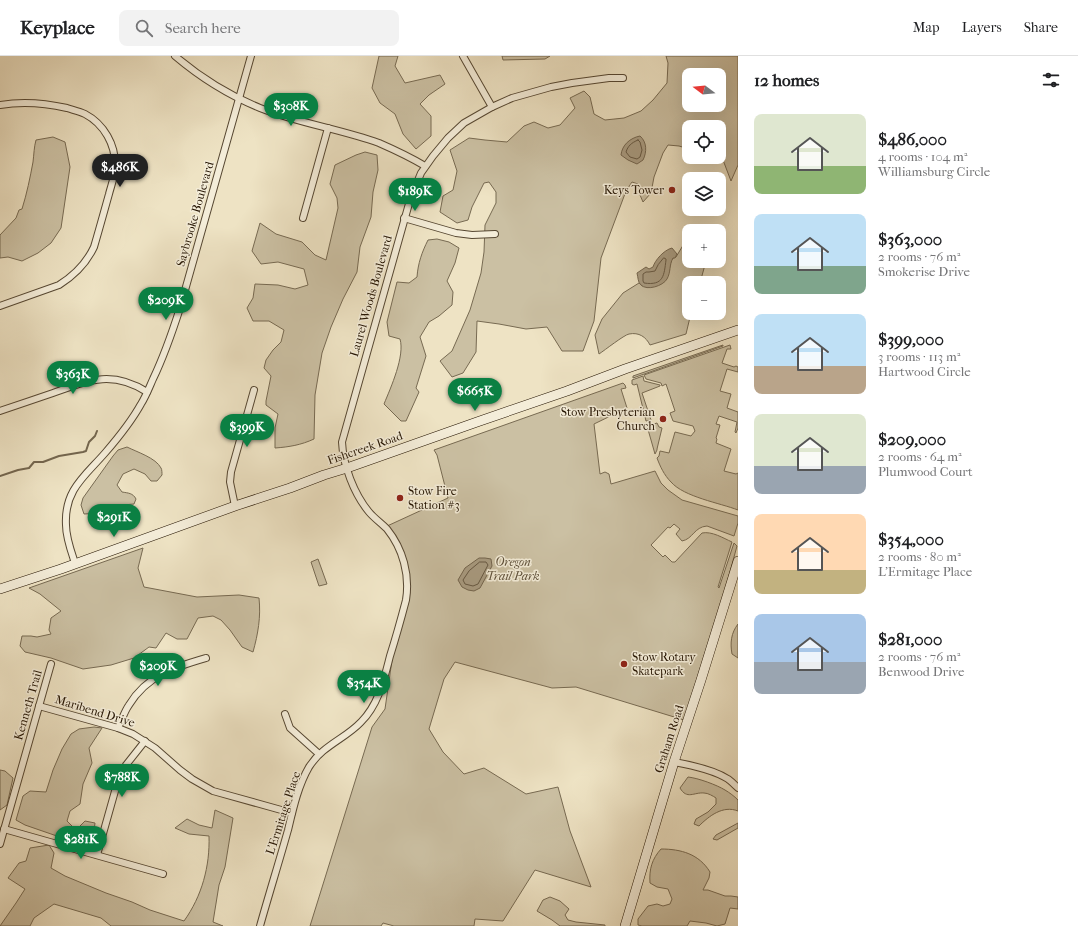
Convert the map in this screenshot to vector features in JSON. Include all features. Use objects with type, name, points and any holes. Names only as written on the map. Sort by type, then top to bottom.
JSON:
[{"type":"main road","name":"Fishcreek Road","points":[[0,589],[738,330]]},
{"type":"main road","name":"Graham Road","points":[[625,926],[674,762],[738,561]]},
{"type":"street","points":[[175,56],[204,79],[239,99],[270,111],[380,144],[402,153],[425,166]]},
{"type":"street","name":"Saybrooke Boulevard","points":[[75,563],[69,544],[66,526],[66,511],[78,483],[119,436],[139,408],[162,359],[172,332],[251,56]]},
{"type":"street","points":[[463,56],[492,107]]},
{"type":"street","name":"Laurel Woods Boulevard","points":[[347,468],[342,442],[404,218],[413,191],[425,166],[444,142],[464,123],[492,107],[512,98],[551,87],[572,83],[609,78],[623,78]]},
{"type":"street","points":[[0,105],[26,102],[52,104],[85,114],[99,125],[109,139],[114,153],[115,168],[113,181],[94,247],[91,254],[80,268],[68,280],[0,306]]},
{"type":"street","points":[[303,218],[328,128]]},
{"type":"street","points":[[404,218],[456,233],[472,235],[495,234]]},
{"type":"street","points":[[0,411],[65,388],[100,378],[124,381],[147,392]]},
{"type":"street","points":[[235,506],[230,482],[231,472],[254,390]]},
{"type":"street","name":"L'Ermitage Place","points":[[260,926],[292,813],[304,777],[309,767],[319,754],[356,726],[372,707],[382,684],[404,608],[408,588],[401,552],[391,534],[364,505],[356,492],[347,468]]},
{"type":"street","points":[[118,728],[125,711],[132,700],[151,680],[169,670],[206,658]]},
{"type":"street","name":"Kenneth Trail","points":[[0,844],[51,664]]},
{"type":"street","name":"Maribend Drive","points":[[39,706],[118,728],[133,734],[155,748],[192,779],[212,791],[292,813]]},
{"type":"street","points":[[285,714],[290,728],[319,754]]},
{"type":"street","points":[[97,855],[117,784],[126,765],[145,741]]},
{"type":"street","points":[[674,762],[718,774],[728,779],[738,788]]},
{"type":"street","points":[[4,829],[163,874]]},
{"type":"green space","points":[[379,56],[398,56],[395,66],[405,83],[440,75],[445,84],[429,95],[420,104],[431,116],[431,136],[416,149],[403,134],[395,114],[380,103],[372,88]]},
{"type":"green space","points":[[502,56],[550,56],[545,59],[503,60]]},
{"type":"green space","points":[[666,56],[738,56],[738,165],[731,181],[725,164],[726,164],[726,120],[682,120],[682,147],[668,145],[663,153],[654,177],[651,193],[643,202],[638,184],[632,182],[626,191],[601,258],[594,321],[583,351],[562,351],[547,327],[526,329],[477,321],[476,352],[463,373],[452,377],[440,361],[452,351],[470,310],[481,273],[484,252],[485,225],[496,203],[496,192],[489,182],[484,183],[472,207],[468,220],[457,223],[440,212],[443,196],[453,190],[457,171],[450,150],[469,138],[507,142],[524,126],[534,122],[548,128],[560,125],[575,108],[570,98],[584,91],[590,97],[594,114],[605,120],[624,118],[641,111],[653,100],[667,83],[668,63]]},
{"type":"green space","points":[[53,137],[65,142],[70,167],[61,228],[51,243],[38,253],[22,261],[8,257],[0,258],[0,235],[16,218],[19,210],[22,209],[31,174],[36,140]]},
{"type":"green space","points":[[365,152],[377,155],[378,170],[373,192],[371,217],[360,247],[357,272],[343,299],[322,353],[315,395],[314,439],[304,443],[275,448],[275,428],[278,414],[266,405],[271,376],[264,368],[266,360],[281,342],[284,330],[269,321],[253,321],[247,308],[253,298],[255,284],[278,285],[295,289],[308,285],[304,269],[278,262],[261,264],[252,251],[260,223],[276,234],[302,242],[315,255],[326,260],[338,208],[337,198],[330,184],[335,165]]},
{"type":"green space","points":[[437,239],[449,242],[459,248],[455,263],[447,281],[453,292],[452,305],[429,322],[420,337],[426,356],[416,388],[419,392],[406,421],[401,421],[384,404],[401,354],[400,339],[389,336],[387,322],[397,282],[409,283],[417,277],[418,267],[428,240]]},
{"type":"green space","points":[[682,247],[682,268],[704,268],[702,276],[682,276],[682,320],[689,320],[686,334],[650,345],[642,336],[629,334],[599,354],[595,335],[602,319],[623,293],[639,283],[642,286],[656,285],[663,282],[668,275],[672,259],[676,257]]},
{"type":"green space","points":[[730,345],[731,349],[727,349],[722,363],[738,367],[738,372],[727,369],[720,391],[731,394],[727,408],[738,412],[738,428],[736,433],[737,422],[719,416],[716,424],[720,425],[716,443],[731,449],[724,471],[736,474],[738,473],[738,510],[684,492],[666,476],[657,458],[660,451],[669,453],[675,432],[691,436],[695,431],[693,426],[673,421],[670,413],[675,411],[666,384],[662,386],[661,383],[646,379],[644,375]]},
{"type":"green space","points":[[723,346],[633,378],[633,376]]},
{"type":"green space","points":[[643,376],[644,381],[660,385],[642,393],[651,420],[646,421],[637,384],[632,384],[632,380]]},
{"type":"green space","name":"Oregon Trail Park","points":[[623,383],[626,388],[621,389],[627,408],[594,424],[600,474],[605,472],[609,474],[611,484],[655,471],[661,483],[682,500],[738,516],[738,523],[734,536],[707,526],[699,528],[689,538],[682,541],[676,534],[680,529],[674,524],[670,528],[668,527],[651,545],[663,557],[665,555],[672,562],[675,562],[702,533],[714,534],[732,542],[718,587],[719,588],[734,543],[737,546],[725,590],[684,720],[576,687],[552,688],[455,662],[444,679],[429,729],[443,752],[464,774],[484,768],[526,794],[558,787],[570,831],[591,887],[535,870],[503,921],[475,919],[474,926],[394,926],[383,923],[381,926],[310,926],[372,727],[385,709],[395,639],[406,600],[404,563],[385,527],[448,498],[437,455],[434,450]]},
{"type":"green space","points":[[657,423],[659,427],[662,428],[655,454],[647,426]]},
{"type":"green space","points":[[127,447],[159,464],[162,475],[157,481],[151,481],[145,474],[134,469],[123,474],[117,485],[122,492],[135,497],[136,499],[134,504],[123,505],[101,513],[84,514],[81,505],[83,498],[118,450]]},
{"type":"green space","points":[[143,548],[138,568],[144,587],[197,597],[239,595],[259,598],[259,625],[253,652],[242,647],[221,620],[213,616],[198,618],[187,639],[177,639],[166,633],[156,648],[149,647],[134,658],[111,665],[83,669],[51,658],[25,652],[20,646],[22,636],[37,637],[51,634],[49,630],[51,618],[61,611],[40,594],[29,588]]},
{"type":"green space","points":[[318,559],[327,584],[319,586],[311,562]]},
{"type":"green space","points":[[738,624],[738,658],[732,654],[731,646],[732,635]]},
{"type":"green space","points":[[94,727],[102,728],[89,748],[92,763],[83,784],[80,804],[70,811],[67,821],[76,830],[85,821],[95,823],[94,831],[89,843],[80,844],[25,825],[16,820],[23,796],[30,791],[46,792],[62,749],[71,734],[79,729]]},
{"type":"green space","points":[[0,770],[5,771],[13,778],[7,805],[0,810]]},
{"type":"green space","points":[[688,777],[707,782],[729,792],[738,800],[738,811],[727,809],[722,810],[712,815],[699,826],[694,824],[696,819],[708,812],[716,804],[716,798],[706,793],[691,795],[685,794],[680,788]]},
{"type":"green space","points":[[215,810],[233,818],[225,867],[219,885],[213,922],[223,926],[111,926],[101,918],[54,904],[34,918],[30,926],[0,926],[25,889],[8,878],[19,863],[26,861],[30,848],[49,845],[54,853],[51,868],[65,876],[150,910],[184,921],[196,901],[204,880],[208,858],[209,836],[189,834],[175,828],[187,819],[199,825],[212,828]]},
{"type":"green space","points":[[738,823],[738,828],[717,840],[713,839],[716,835]]},
{"type":"green space","points":[[661,849],[676,850],[689,854],[701,861],[710,872],[709,878],[703,890],[708,890],[725,896],[738,897],[738,909],[730,908],[725,924],[717,926],[690,921],[687,926],[638,925],[638,919],[648,906],[657,904],[663,906],[670,904],[672,899],[668,889],[657,887],[650,883],[652,864]]},
{"type":"green space","points":[[550,897],[560,901],[569,909],[565,915],[568,920],[605,926],[560,926],[537,911],[543,900]]},
{"type":"water","points":[[640,136],[644,141],[646,150],[643,160],[637,164],[621,155],[627,142]]},
{"type":"water","points":[[672,248],[677,254],[675,258],[673,258],[665,282],[659,286],[651,288],[641,285],[637,273],[646,267],[649,269],[653,267],[660,256]]},
{"type":"water","points":[[479,558],[491,559],[492,566],[480,588],[474,591],[468,590],[462,587],[458,580],[465,568]]},
{"type":"waterway","points":[[0,476],[29,468],[34,462],[43,462],[59,456],[86,451],[89,442],[95,436],[97,431]]},
{"type":"place","name":"Keys Tower","points":[[672,190]]},
{"type":"place","name":"Stow Presbyterian Church","points":[[663,419]]},
{"type":"place","name":"Stow Fire Station #3","points":[[400,498]]},
{"type":"place","name":"Stow Rotary Skatepark","points":[[624,664]]}]
